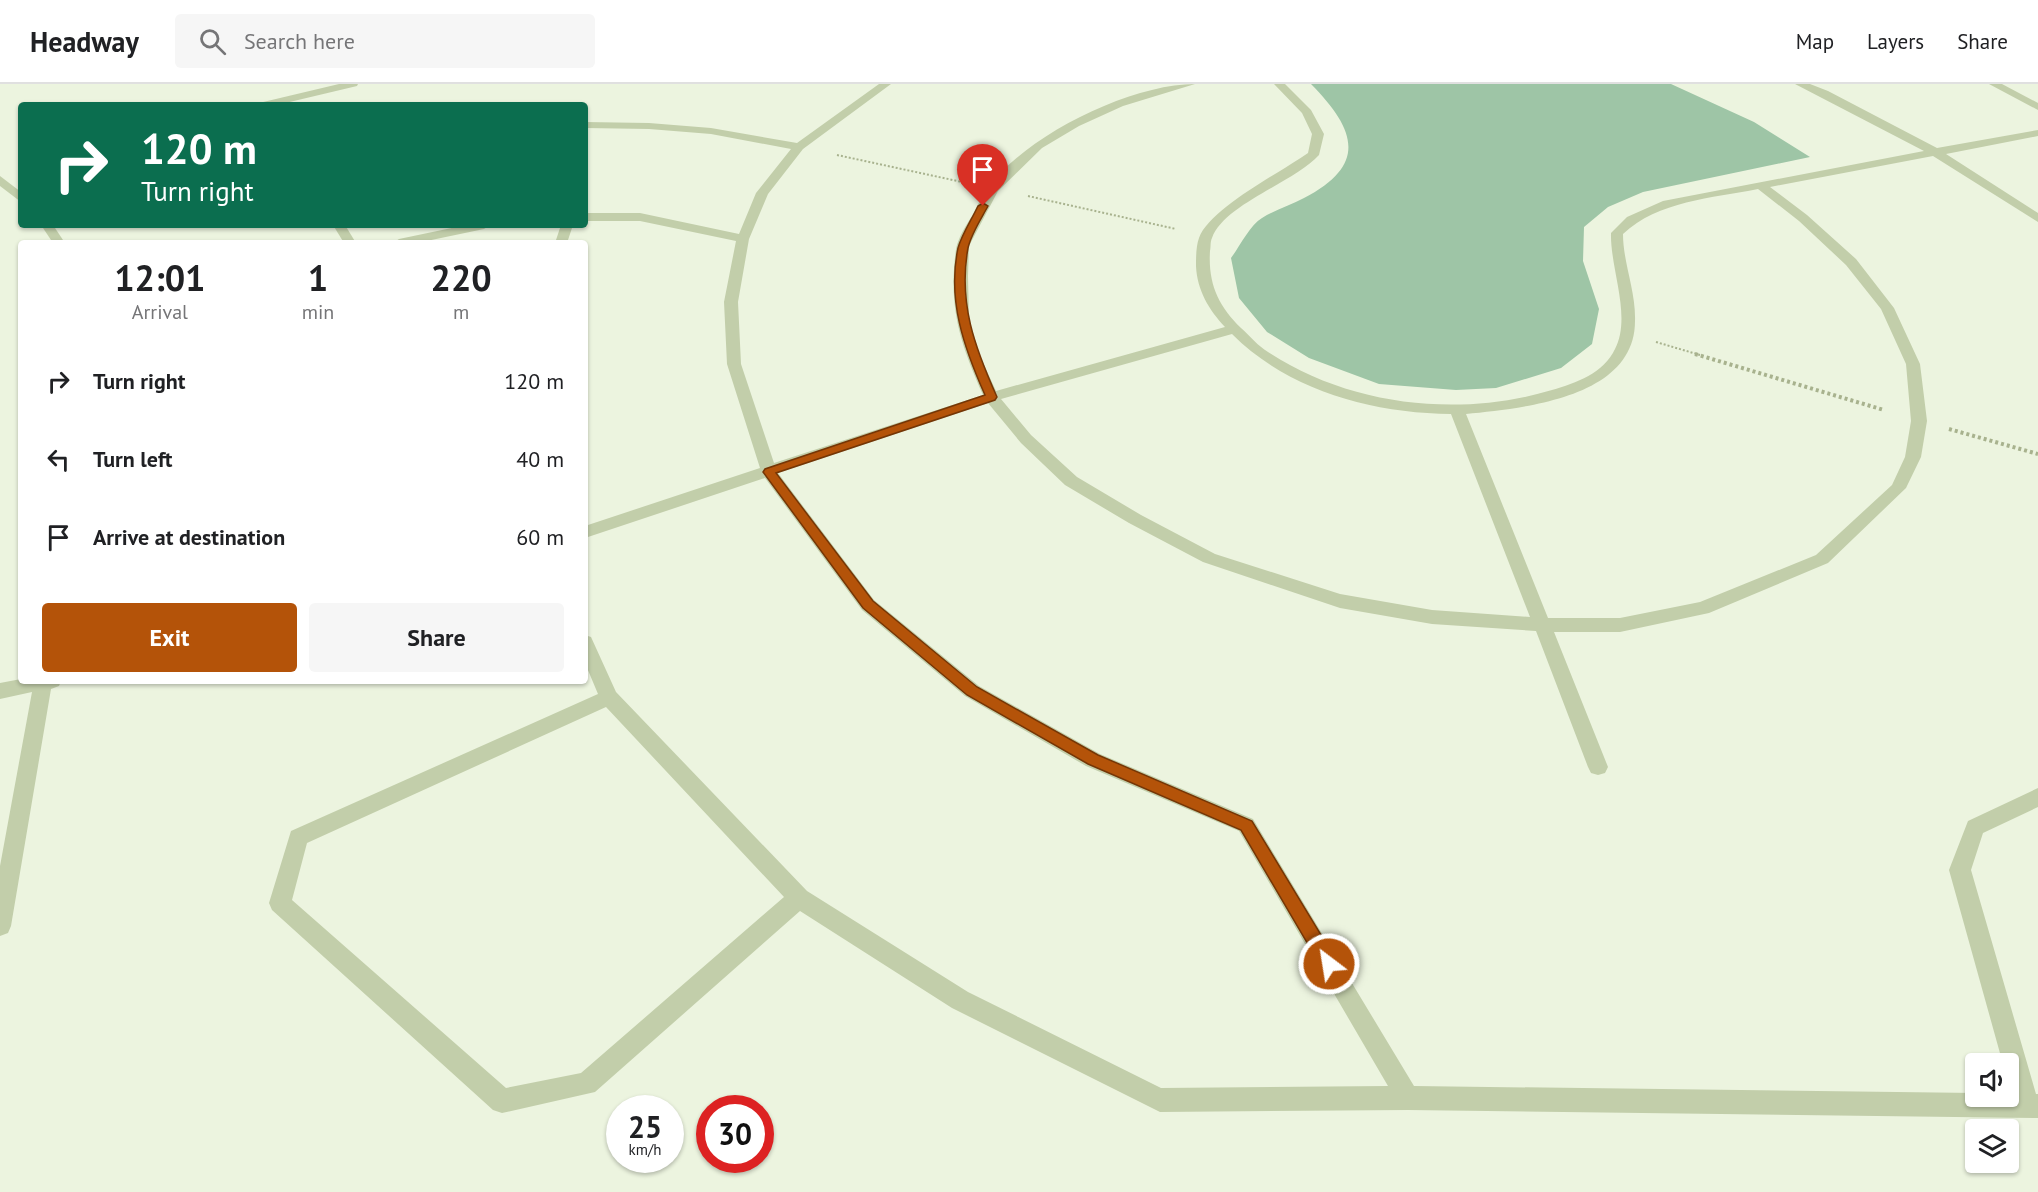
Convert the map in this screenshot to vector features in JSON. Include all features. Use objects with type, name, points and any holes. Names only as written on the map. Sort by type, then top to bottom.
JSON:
[{"type":"street","points":[[276,102],[353,84]]},
{"type":"street","points":[[886,84],[799,147],[762,193],[743,239],[731,302],[734,364],[769,472],[868,604],[972,691],[1093,760],[1246,825],[1408,1098]]},
{"type":"street","points":[[1190,84],[1119,104],[1075,124],[1038,146],[1012,169],[993,189],[963,246],[962,320],[973,356],[991,397],[1026,439],[1071,480],[1135,519],[1209,558],[1340,601],[1432,617],[1542,625],[1620,625],[1703,608],[1822,559],[1898,488],[1913,457],[1919,421],[1912,364],[1887,308],[1851,262],[1803,218],[1760,185]]},
{"type":"street","points":[[1279,84],[1307,112],[1318,134],[1313,155],[1228,212],[1206,236],[1202,265],[1207,292],[1218,312],[1235,329],[1260,353],[1285,369],[1336,392],[1396,406],[1456,409],[1528,401],[1572,390],[1610,367],[1630,334],[1628,306],[1615,251],[1617,233],[1630,220],[1663,206],[1760,185],[2038,133]]},
{"type":"street","points":[[1800,84],[1824,93],[1935,152],[2038,218]]},
{"type":"street","points":[[1994,84],[2038,107]]},
{"type":"street","points":[[588,125],[649,126],[711,131],[799,147]]},
{"type":"street","points":[[2,183],[18,179]]},
{"type":"street","points":[[2,183],[18,196]]},
{"type":"street","points":[[588,217],[640,217],[743,239]]},
{"type":"street","points":[[413,240],[470,228]]},
{"type":"street","points":[[588,531],[991,397],[1235,329]]},
{"type":"street","points":[[1456,409],[1598,767]]},
{"type":"street","points":[[588,649],[609,696],[799,898],[960,1000],[1160,1100],[1408,1098],[2033,1105],[1960,870],[1975,827],[2038,797]]},
{"type":"street","points":[[2,693],[18,678]]},
{"type":"street","points":[[2,693],[39,684]]},
{"type":"street","points":[[0,926],[47,684]]},
{"type":"street","points":[[609,696],[298,837],[280,903],[502,1101],[587,1084],[799,898]]},
{"type":"path","points":[[1630,334],[1919,421],[2038,454]]},
{"type":"green space","points":[[1311,84],[1671,84],[1754,122],[1810,157],[1643,192],[1608,207],[1584,227],[1583,261],[1599,309],[1592,344],[1561,368],[1496,388],[1456,390],[1379,384],[1309,358],[1267,332],[1239,298],[1231,258],[1249,231],[1262,218],[1325,185],[1339,172],[1346,159],[1348,145],[1338,116]]},
{"type":"route","points":[[983,206],[963,246],[962,320],[973,356],[991,397],[769,472],[868,604],[972,691],[1093,760],[1246,825],[1329,964]]}]
